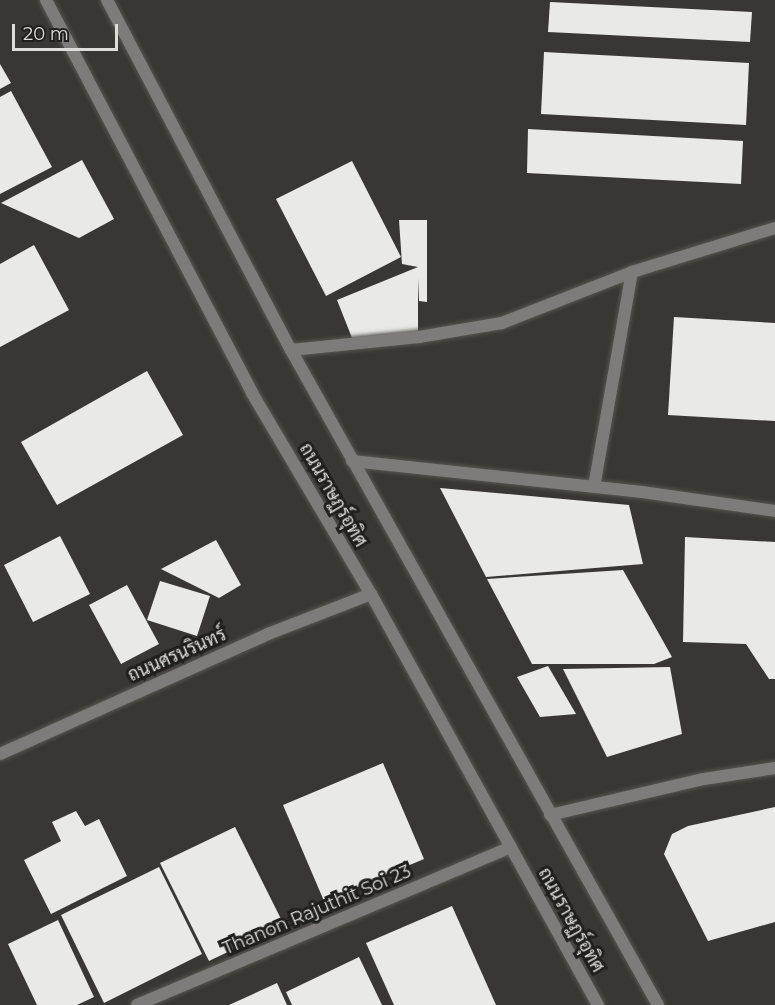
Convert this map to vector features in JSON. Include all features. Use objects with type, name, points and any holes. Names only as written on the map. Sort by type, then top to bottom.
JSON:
[{"type":"street","name":"ถนนราษฏร์อุทิศ","points":[[46,0],[252,393],[371,594],[598,1005]]},
{"type":"street","name":"ถนนราษฏร์อุทิศ","points":[[107,0],[291,350],[658,1005]]},
{"type":"street","points":[[291,350],[419,337],[502,323],[632,273],[775,228]]},
{"type":"street","points":[[594,487],[632,273]]},
{"type":"street","points":[[352,460],[594,487],[775,511]]},
{"type":"street","name":"ถนนศรนรินทร์","points":[[0,754],[268,634],[371,594]]},
{"type":"street","points":[[550,815],[704,779],[775,768]]},
{"type":"street","name":"Thanon Rajuthit Soi 23","points":[[137,1005],[511,847]]},
{"type":"building","points":[[550,2],[752,12],[750,42],[548,32]]},
{"type":"building","points":[[544,52],[749,63],[746,125],[541,114]]},
{"type":"building","points":[[0,64],[11,83],[0,89]]},
{"type":"building","points":[[11,91],[52,167],[0,194],[0,97]]},
{"type":"building","points":[[528,129],[743,141],[741,184],[527,173]]},
{"type":"building","points":[[82,160],[114,219],[79,238],[1,203]]},
{"type":"building","points":[[352,161],[401,257],[326,296],[276,199]]},
{"type":"building","points":[[399,220],[427,220],[427,302],[419,301],[418,278],[418,336],[354,343],[337,300],[418,267],[402,264]]},
{"type":"building","points":[[34,245],[69,310],[0,347],[0,264]]},
{"type":"building","points":[[674,317],[775,323],[775,421],[668,415]]},
{"type":"building","points":[[147,371],[183,435],[57,505],[21,442]]},
{"type":"building","points":[[440,488],[629,505],[643,564],[486,577]]},
{"type":"building","points":[[60,536],[90,594],[33,622],[4,565]]},
{"type":"building","points":[[685,537],[775,542],[775,679],[769,679],[746,644],[683,642]]},
{"type":"building","points":[[216,540],[241,585],[219,598],[161,569]]},
{"type":"building","points":[[623,570],[672,657],[654,664],[532,664],[487,579]]},
{"type":"building","points":[[160,581],[210,596],[197,636],[147,620]]},
{"type":"building","points":[[127,585],[159,644],[121,664],[89,605]]},
{"type":"building","points":[[548,666],[576,714],[540,717],[517,677]]},
{"type":"building","points":[[670,667],[682,734],[607,757],[563,669]]},
{"type":"building","points":[[383,763],[424,859],[324,901],[283,805]]},
{"type":"building","points":[[775,807],[775,922],[708,941],[664,854],[672,834],[688,826]]},
{"type":"building","points":[[76,811],[85,826],[99,819],[127,876],[51,914],[24,860],[61,841],[52,822]]},
{"type":"building","points":[[235,827],[284,925],[209,961],[160,863]]},
{"type":"building","points":[[159,867],[202,954],[104,1003],[61,915]]},
{"type":"building","points":[[452,906],[496,1005],[394,1005],[366,943]]},
{"type":"building","points":[[58,920],[94,997],[77,1005],[37,1005],[8,944]]},
{"type":"building","points":[[359,957],[382,1005],[292,1005],[286,992]]},
{"type":"building","points":[[277,983],[287,1005],[229,1005]]}]
